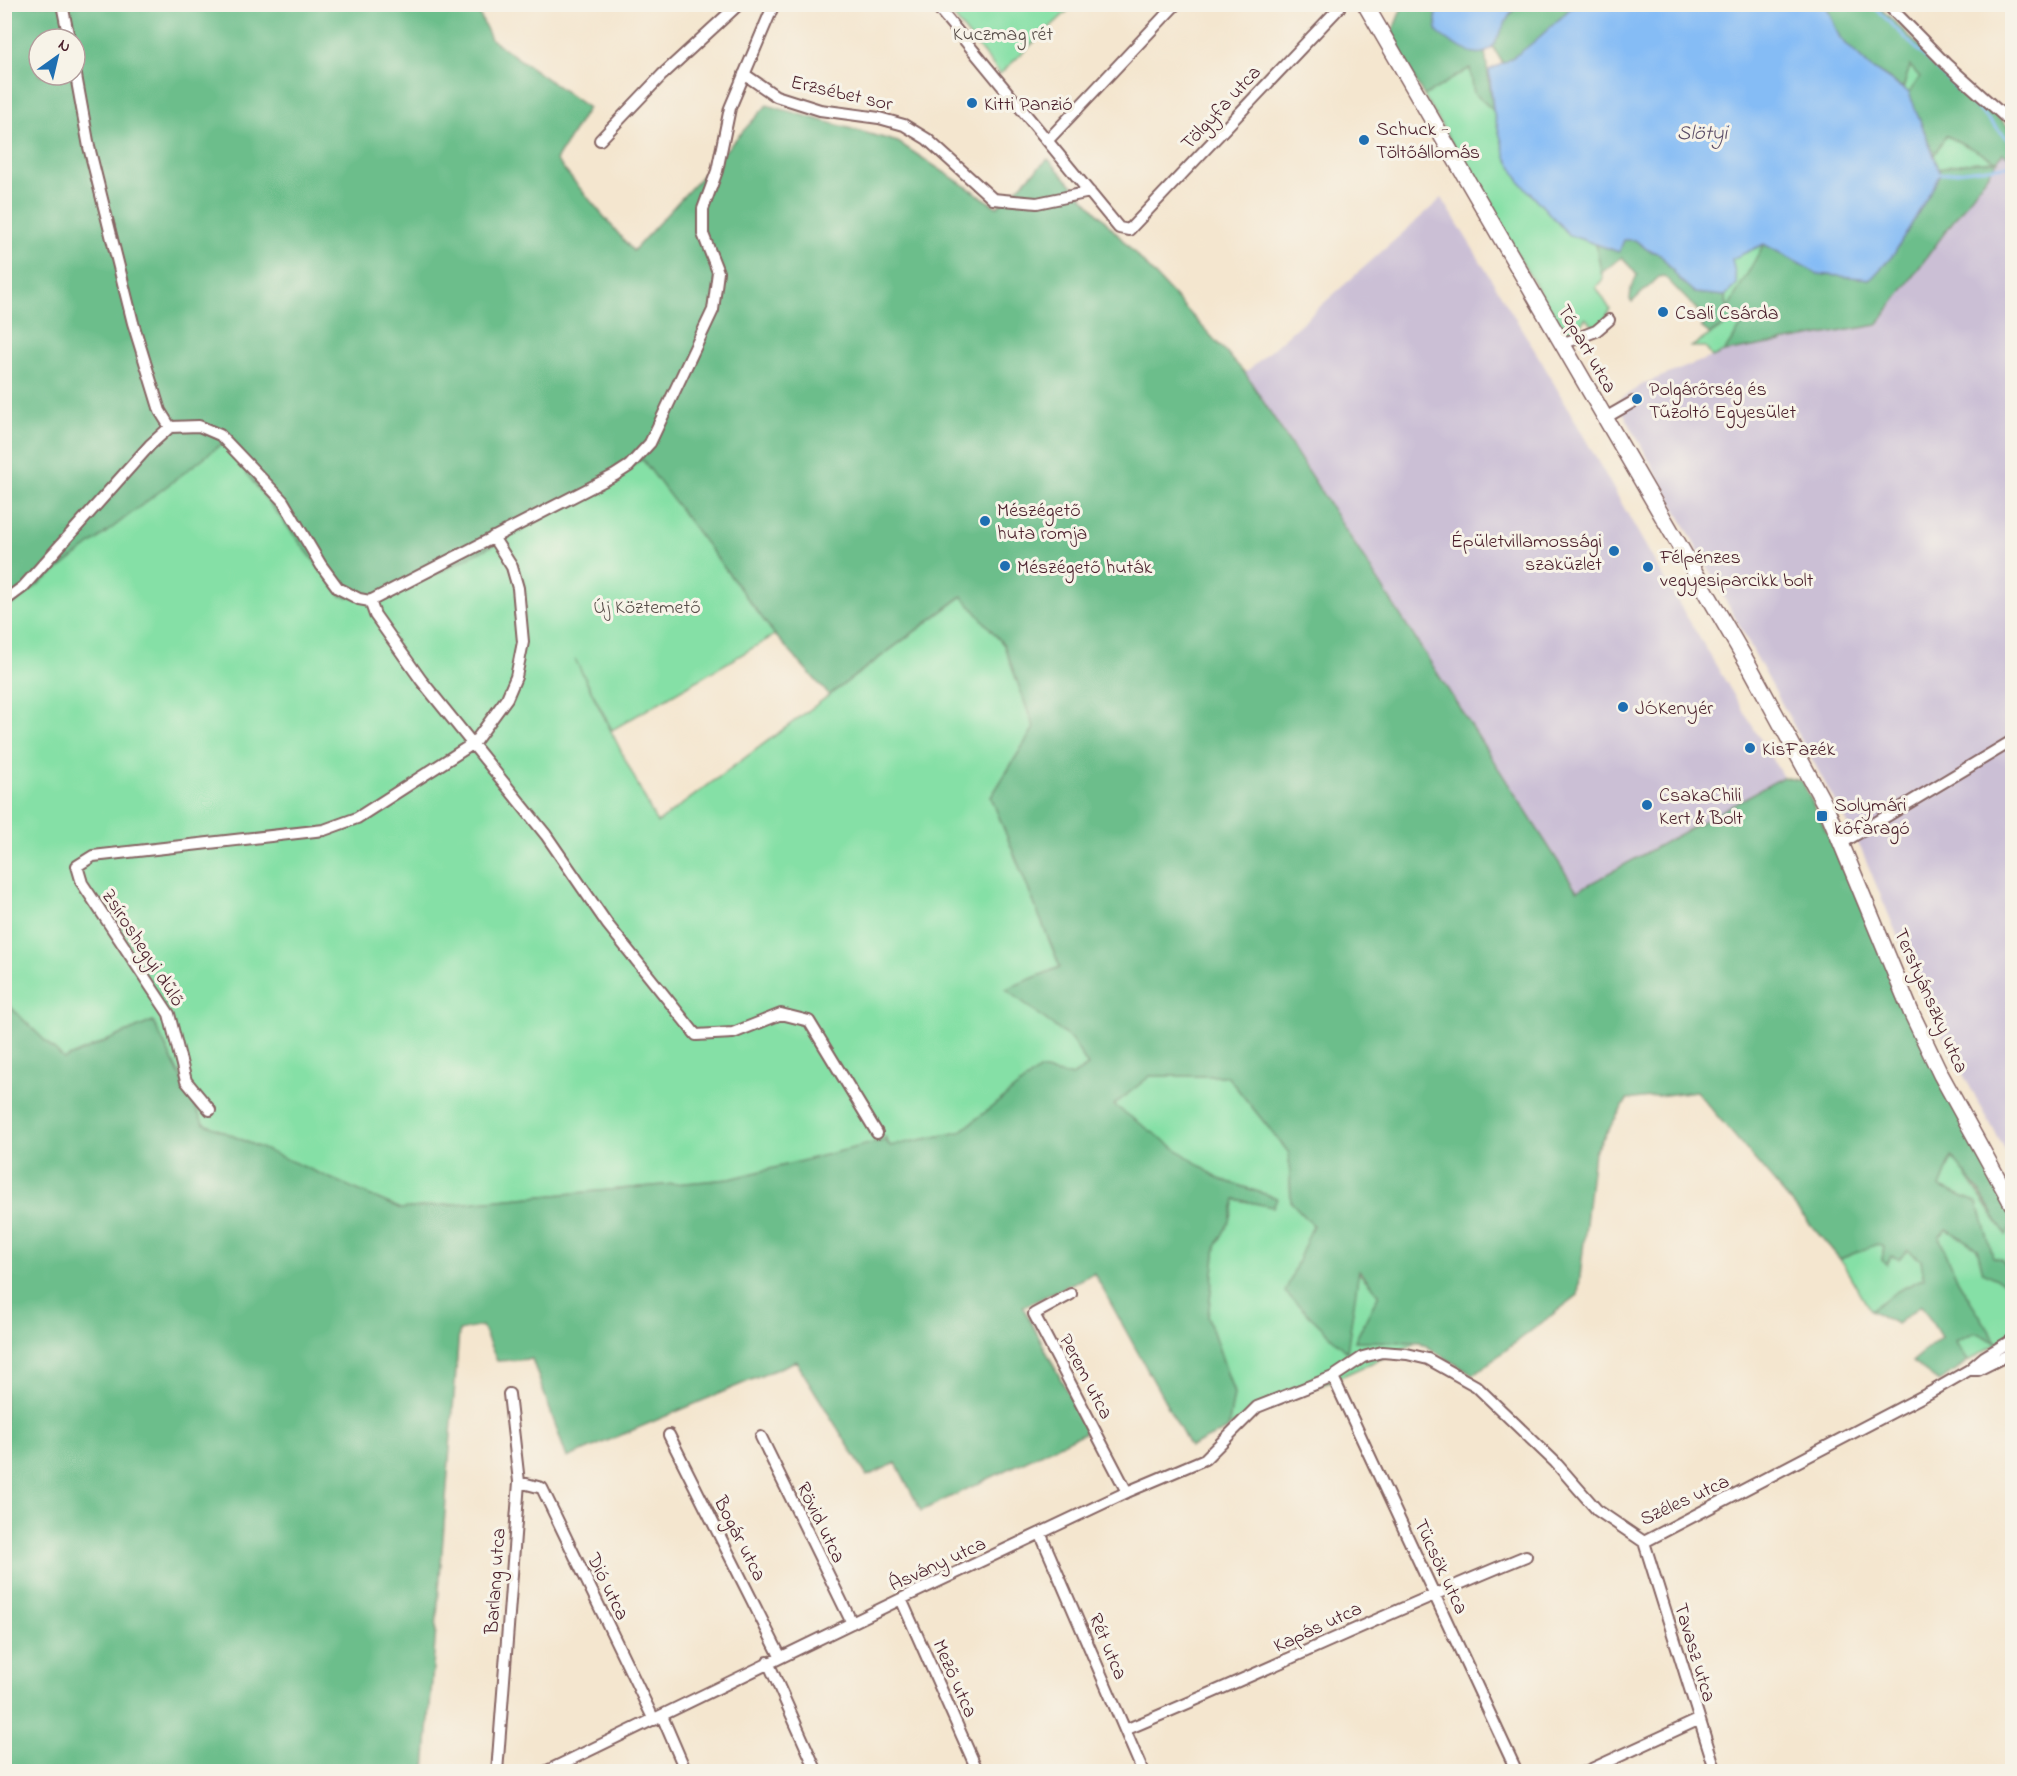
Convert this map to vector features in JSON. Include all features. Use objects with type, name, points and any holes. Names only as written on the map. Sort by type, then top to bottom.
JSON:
[{"type":"main road","name":"Tópart utca","points":[[1365,4],[1750,669],[1826,807]]},
{"type":"main road","name":"Terstyánszky utca","points":[[1826,807],[1911,1012],[1941,1075],[2013,1204]]},
{"type":"street","points":[[600,140],[662,75],[739,4]]},
{"type":"street","points":[[4,601],[23,587],[150,445],[170,427],[199,426],[220,435],[283,501],[321,565],[338,588],[359,599],[370,601],[629,466],[650,443],[713,310],[718,272],[703,234],[704,209],[730,108],[774,4]]},
{"type":"street","points":[[935,4],[1090,192]]},
{"type":"street","points":[[1048,140],[1176,4]]},
{"type":"street","points":[[1887,4],[1946,64],[2013,123]]},
{"type":"street","name":"Tölgyfa utca","points":[[1090,192],[1119,228],[1129,230],[1339,6]]},
{"type":"street","points":[[63,7],[67,27]]},
{"type":"street","name":"Erzsébet sor","points":[[744,74],[776,96],[820,110],[879,118],[903,125],[927,139],[993,199],[1037,203],[1090,192]]},
{"type":"street","points":[[78,87],[88,147],[133,323],[160,411],[170,427]]},
{"type":"street","points":[[1562,344],[1596,331],[1609,320]]},
{"type":"street","points":[[1605,418],[1632,402]]},
{"type":"street","points":[[474,743],[507,698],[516,677],[523,642],[518,588],[512,567],[493,537]]},
{"type":"street","points":[[370,601],[375,615],[421,680],[546,835],[608,925],[696,1035],[733,1033],[781,1014],[809,1021],[877,1133]]},
{"type":"street","points":[[1842,843],[2013,741]]},
{"type":"street","name":"Zsíroshegyi dűlő","points":[[210,1110],[186,1081],[169,1014],[82,883],[77,866],[93,856],[324,830],[357,818],[474,743]]},
{"type":"street","name":"Perem utca","points":[[1071,1294],[1034,1314],[1128,1492]]},
{"type":"street","name":"Széles utca","points":[[1333,1377],[1363,1358],[1382,1352],[1428,1359],[1476,1386],[1555,1462],[1597,1510],[1644,1542],[1805,1459],[1969,1370],[1984,1357],[2013,1340]]},
{"type":"street","points":[[1969,1370],[1978,1370],[2013,1353]]},
{"type":"street","name":"Ásvány utca","points":[[545,1772],[780,1656],[1041,1535],[1128,1492],[1204,1459],[1257,1407],[1333,1377]]},
{"type":"street","name":"Tücsök utca","points":[[1333,1377],[1517,1772]]},
{"type":"street","name":"Barlang utca","points":[[497,1772],[519,1482],[509,1394]]},
{"type":"street","name":"Bogár utca","points":[[669,1435],[780,1656]]},
{"type":"street","name":"Rövid utca","points":[[761,1437],[852,1623]]},
{"type":"street","name":"Dió utca","points":[[519,1482],[542,1488],[686,1772]]},
{"type":"street","name":"Rét utca","points":[[1041,1535],[1143,1772]]},
{"type":"street","name":"Tavasz utca","points":[[1644,1542],[1716,1772]]},
{"type":"street","name":"Kapás utca","points":[[1125,1730],[1260,1673],[1435,1593],[1526,1556]]},
{"type":"street","name":"Mező utca","points":[[901,1599],[978,1772]]},
{"type":"street","points":[[768,1662],[818,1772]]},
{"type":"street","points":[[1585,1772],[1698,1720]]},
{"type":"shaded area","points":[[2003,152],[2012,159],[2012,1163],[1932,1018],[1862,851],[1617,401],[1645,383],[1724,352],[1877,325]]},
{"type":"shaded area","points":[[1442,198],[1543,364],[1666,582],[1783,777],[1577,891],[1245,373]]},
{"type":"green space","points":[[5,5],[475,5],[491,39],[588,108],[556,160],[633,251],[767,105],[898,142],[997,207],[1048,159],[1245,373],[1577,891],[1783,777],[1802,781],[2012,1216],[2012,1224],[2006,1235],[1979,1191],[1952,1157],[1940,1187],[1978,1203],[1993,1257],[2001,1259],[2009,1270],[2006,1284],[1983,1272],[1977,1248],[1947,1229],[1939,1237],[1958,1281],[1997,1343],[1975,1332],[1955,1341],[1968,1361],[1939,1382],[1912,1362],[1941,1337],[1921,1305],[1897,1324],[1870,1310],[1898,1291],[1924,1278],[1921,1260],[1908,1250],[1899,1259],[1891,1256],[1887,1265],[1882,1260],[1884,1247],[1877,1244],[1840,1259],[1696,1091],[1627,1100],[1594,1152],[1578,1295],[1473,1375],[1420,1342],[1355,1341],[1379,1294],[1359,1270],[1347,1352],[1285,1292],[1313,1225],[1291,1202],[1289,1153],[1227,1076],[1150,1076],[1114,1105],[1219,1179],[1277,1198],[1273,1207],[1235,1199],[1230,1221],[1216,1246],[1208,1317],[1234,1394],[1228,1429],[1190,1447],[1094,1273],[1023,1307],[1088,1431],[921,1511],[896,1463],[867,1476],[796,1361],[567,1458],[532,1359],[497,1361],[482,1326],[459,1331],[425,1771],[5,1771],[4,1001],[64,1059],[153,1021],[203,1123],[401,1209],[730,1179],[885,1140],[890,1146],[960,1132],[1039,1070],[1072,1076],[1088,1066],[1072,1040],[1006,989],[1060,967],[991,797],[1034,728],[1004,645],[962,596],[829,695],[775,635],[642,459],[515,534],[382,601],[341,596],[223,443],[14,603],[5,607]]},
{"type":"green space","name":"Kuczmag rét","points":[[944,5],[1074,5],[1000,74]]},
{"type":"green space","points":[[1403,5],[1435,5],[1437,32],[1474,53],[1485,52],[1493,110],[1474,93],[1470,68],[1424,96],[1391,35]]},
{"type":"green space","points":[[1517,5],[1575,5],[1530,46],[1503,64],[1493,47],[1499,31]]},
{"type":"green space","points":[[1826,5],[1877,5],[1945,71],[2012,130],[2012,159],[2003,153],[1877,325],[1724,352],[1744,322],[1740,315],[1710,334],[1701,327],[1707,320],[1664,276],[1659,277],[1632,302],[1630,300],[1631,289],[1637,275],[1622,257],[1601,273],[1596,244],[1619,252],[1624,239],[1635,240],[1648,250],[1660,254],[1680,280],[1695,293],[1725,296],[1728,308],[1764,244],[1818,274],[1871,279],[1894,254],[1941,174],[1939,169],[1966,163],[1996,161],[1946,135],[1934,155],[1909,93],[1920,77],[1910,66],[1903,88],[1870,67],[1840,38]]},
{"type":"green space","points":[[1910,66],[1920,77],[1909,93],[1903,88]]},
{"type":"green space","points":[[1470,68],[1474,93],[1493,110],[1506,157],[1569,234],[1596,244],[1603,279],[1596,287],[1610,309],[1599,331],[1585,318],[1575,335],[1566,337],[1424,96]]},
{"type":"green space","points":[[1945,135],[1997,161],[1966,163],[1939,169],[1934,155]]},
{"type":"green space","points":[[1764,244],[1728,309],[1725,296],[1737,284],[1731,259]]},
{"type":"green space","points":[[1740,315],[1745,322],[1724,352],[1712,357],[1705,347],[1691,347]]},
{"type":"green space","name":"Új Köztemető","points":[[223,442],[341,595],[578,494],[642,458],[775,635],[612,730],[575,659],[657,823],[963,596],[1004,645],[1034,728],[991,797],[1060,967],[1007,989],[1072,1040],[1088,1066],[1072,1076],[1039,1070],[960,1132],[890,1146],[885,1136],[885,1140],[730,1179],[401,1209],[203,1123],[153,1021],[63,1060],[5,1001],[4,607],[14,603]]},
{"type":"green space","points":[[1150,1076],[1227,1076],[1289,1153],[1291,1202],[1379,1294],[1355,1341],[1412,1342],[1414,1344],[1228,1427],[1234,1393],[1208,1317],[1216,1246],[1230,1221],[1234,1199],[1273,1207],[1277,1198],[1219,1179],[1113,1105]]},
{"type":"green space","points":[[1953,1156],[2006,1235],[2012,1224],[2012,1335],[1968,1361],[1954,1342],[1975,1332],[1995,1342],[1958,1281],[1939,1237],[1947,1229],[1977,1248],[1983,1272],[1993,1258],[1978,1203],[1940,1187]]},
{"type":"green space","points":[[1877,1244],[1884,1247],[1882,1260],[1908,1250],[1921,1260],[1924,1278],[1898,1291],[1870,1310],[1840,1259]]},
{"type":"water","points":[[1435,4],[1517,5],[1494,45],[1488,51],[1473,53],[1457,46],[1437,32]]},
{"type":"water","name":"Slötyi","points":[[1574,5],[1826,5],[1840,38],[1870,67],[1909,93],[1941,174],[1894,254],[1871,279],[1818,274],[1764,244],[1732,259],[1737,284],[1725,296],[1695,293],[1680,280],[1660,254],[1648,250],[1635,240],[1624,240],[1619,252],[1569,235],[1521,183],[1506,157],[1493,110],[1489,70],[1524,50]]},
{"type":"waterway","points":[[1871,4],[2012,143]]},
{"type":"waterway","points":[[1941,174],[2012,165]]},
{"type":"place","name":"Kitti Panzió","points":[[972,103]]},
{"type":"place","name":"Schuck - Töltőállomás","points":[[1364,140]]},
{"type":"place","name":"Csali Csárda","points":[[1663,312]]},
{"type":"place","name":"Polgárőrség és Tűzoltó Egyesület","points":[[1637,399]]},
{"type":"place","name":"Mészégető huta romja","points":[[985,521]]},
{"type":"place","name":"Épületvillamossági szaküzlet","points":[[1614,551]]},
{"type":"place","name":"Mészégető huták","points":[[1005,566]]},
{"type":"place","name":"Félpénzes vegyesiparcikk bolt","points":[[1648,567]]},
{"type":"place","name":"JÓKenyér","points":[[1623,707]]},
{"type":"place","name":"KisFazék","points":[[1750,748]]},
{"type":"place","name":"CsakaChili Kert & Bolt","points":[[1647,805]]},
{"type":"place","name":"Solymári kőfaragó","points":[[1822,816]]}]
